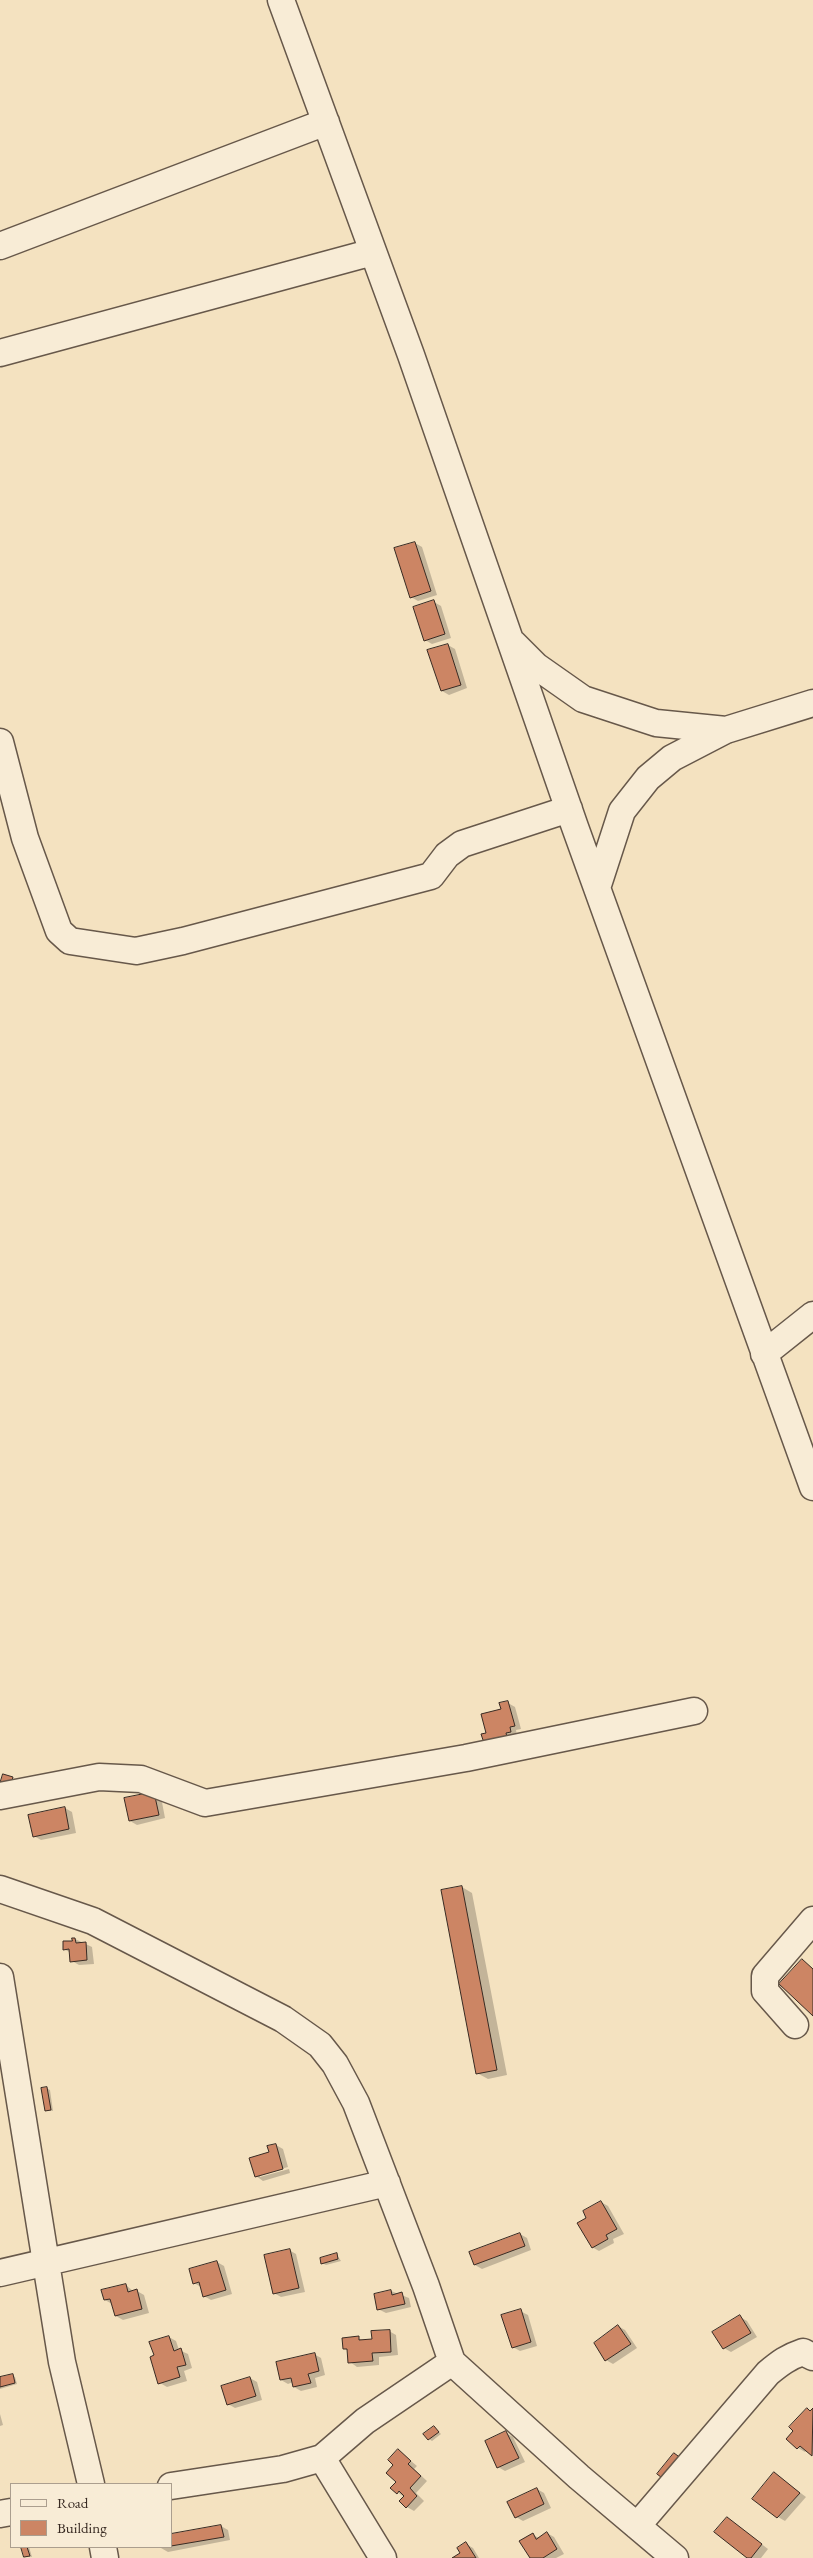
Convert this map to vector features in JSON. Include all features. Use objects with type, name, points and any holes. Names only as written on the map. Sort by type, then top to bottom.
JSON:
[{"type":"street","points":[[281,0],[373,252],[597,888],[813,1486]]},
{"type":"street","points":[[0,246],[326,122]]},
{"type":"street","points":[[0,353],[373,252]]},
{"type":"street","points":[[510,640],[536,666],[584,699],[656,723],[726,730]]},
{"type":"street","points":[[597,888],[622,811],[648,778],[672,758],[726,730],[813,703]]},
{"type":"street","points":[[0,742],[25,838],[58,931],[70,941],[136,951],[183,941],[431,876],[447,855],[462,844],[569,809]]},
{"type":"street","points":[[764,1354],[813,1315]]},
{"type":"street","points":[[0,1796],[99,1777],[141,1779],[204,1803],[466,1758],[694,1711]]},
{"type":"street","points":[[0,1889],[93,1921],[266,2010],[320,2045],[335,2064],[356,2103],[426,2286],[452,2362],[578,2477],[675,2558]]},
{"type":"street","points":[[795,2025],[765,1991],[765,1976],[813,1920]]},
{"type":"street","points":[[0,1977],[44,2263],[62,2362],[90,2483]]},
{"type":"street","points":[[0,2273],[387,2184]]},
{"type":"street","points":[[637,2526],[768,2373],[786,2358],[793,2355],[803,2352],[813,2357]]},
{"type":"street","points":[[172,2486],[283,2469],[322,2458],[365,2421],[452,2362]]},
{"type":"street","points":[[322,2458],[383,2558]]},
{"type":"building","points":[[415,542],[431,591],[410,598],[394,548]]},
{"type":"building","points":[[434,600],[445,634],[424,641],[413,607]]},
{"type":"building","points":[[448,644],[461,685],[441,691],[427,650]]},
{"type":"building","points":[[508,1701],[515,1726],[510,1727],[511,1732],[506,1733],[507,1737],[484,1743],[481,1734],[486,1733],[481,1714],[501,1709],[499,1703]]},
{"type":"building","points":[[3,1774],[13,1777],[10,1787],[0,1784]]},
{"type":"building","points":[[154,1792],[159,1815],[129,1821],[124,1798]]},
{"type":"building","points":[[65,1807],[69,1829],[33,1837],[28,1815]]},
{"type":"building","points":[[462,1886],[497,2070],[476,2074],[441,1890]]},
{"type":"building","points":[[72,1938],[75,1938],[76,1943],[86,1942],[87,1960],[70,1962],[69,1949],[63,1950],[63,1941],[72,1941]]},
{"type":"building","points":[[802,1959],[813,1969],[813,2016],[779,1984]]},
{"type":"building","points":[[47,2087],[51,2110],[45,2111],[41,2088]]},
{"type":"building","points":[[276,2144],[283,2169],[255,2177],[249,2158],[269,2152],[267,2146]]},
{"type":"building","points":[[601,2201],[617,2229],[606,2235],[608,2239],[592,2248],[577,2223],[586,2218],[583,2211]]},
{"type":"building","points":[[520,2233],[525,2246],[474,2265],[469,2252]]},
{"type":"building","points":[[290,2249],[299,2288],[273,2294],[264,2255]]},
{"type":"building","points":[[337,2253],[338,2259],[321,2264],[320,2258]]},
{"type":"building","points":[[217,2261],[226,2290],[203,2297],[199,2282],[193,2284],[189,2269]]},
{"type":"building","points":[[126,2284],[128,2292],[137,2289],[142,2309],[115,2316],[110,2299],[104,2300],[101,2290]]},
{"type":"building","points":[[391,2290],[392,2295],[402,2292],[405,2304],[377,2310],[374,2294]]},
{"type":"building","points":[[521,2309],[531,2342],[512,2348],[501,2315]]},
{"type":"building","points":[[740,2315],[751,2333],[723,2349],[712,2332]]},
{"type":"building","points":[[618,2325],[631,2344],[605,2361],[594,2343]]},
{"type":"building","points":[[390,2330],[391,2352],[372,2353],[373,2361],[348,2363],[347,2349],[343,2349],[342,2338],[359,2336],[359,2340],[372,2339],[371,2331]]},
{"type":"building","points":[[169,2336],[174,2351],[181,2348],[186,2365],[177,2367],[180,2377],[158,2384],[150,2357],[154,2355],[149,2342]]},
{"type":"building","points":[[315,2353],[319,2371],[308,2374],[311,2383],[293,2387],[291,2378],[280,2380],[276,2362]]},
{"type":"building","points":[[13,2374],[15,2383],[0,2387],[0,2377]]},
{"type":"building","points":[[250,2377],[256,2396],[227,2405],[221,2386]]},
{"type":"building","points":[[807,2408],[810,2411],[813,2408],[812,2456],[800,2446],[797,2449],[786,2439],[793,2431],[789,2427]]},
{"type":"building","points":[[434,2426],[439,2432],[428,2440],[423,2434]]},
{"type":"building","points":[[506,2431],[519,2458],[497,2468],[485,2441]]},
{"type":"building","points":[[398,2449],[411,2461],[408,2464],[421,2476],[410,2488],[417,2496],[406,2508],[399,2501],[404,2496],[399,2491],[397,2494],[390,2488],[396,2482],[386,2473],[393,2465],[388,2460]]},
{"type":"building","points":[[674,2453],[689,2464],[671,2485],[657,2474]]},
{"type":"building","points":[[774,2472],[800,2493],[777,2518],[752,2499]]},
{"type":"building","points":[[537,2488],[544,2504],[515,2518],[507,2502]]},
{"type":"building","points":[[727,2517],[762,2544],[751,2558],[747,2558],[714,2532]]},
{"type":"building","points":[[221,2525],[224,2537],[172,2546],[172,2534]]},
{"type":"building","points":[[547,2532],[557,2549],[543,2558],[530,2558],[519,2541],[533,2533],[536,2539]]},
{"type":"building","points":[[466,2542],[476,2558],[452,2558],[460,2553],[457,2548]]},
{"type":"building","points":[[21,2548],[27,2548],[30,2556],[24,2557]]}]
